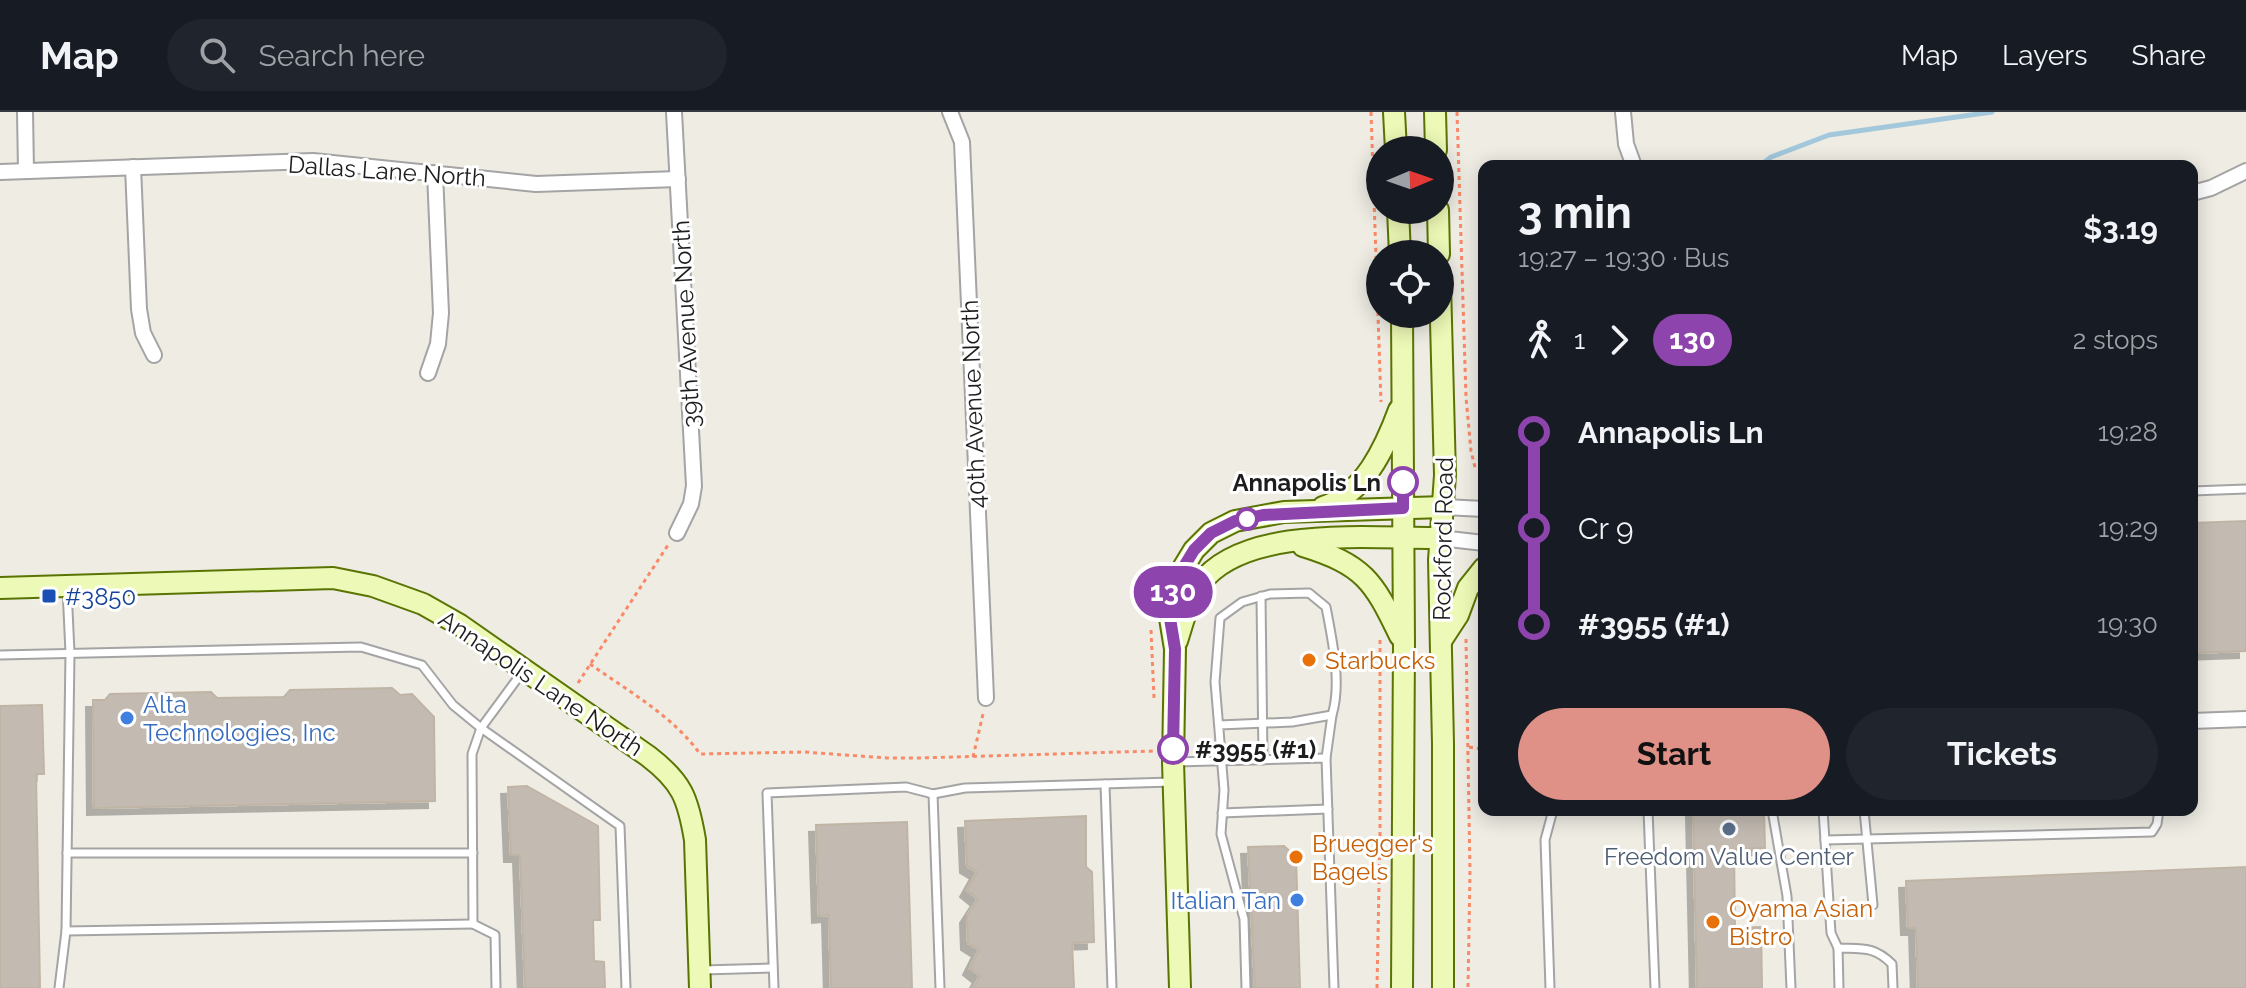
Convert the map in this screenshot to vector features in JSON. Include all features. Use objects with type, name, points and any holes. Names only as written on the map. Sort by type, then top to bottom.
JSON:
[{"type":"main road","points":[[1394,112],[1395,136]]},
{"type":"main road","points":[[1435,112],[1436,136]]},
{"type":"main road","name":"Rockford Road","points":[[1402,328],[1402,988]]},
{"type":"main road","name":"Rockford Road","points":[[1441,328],[1445,475],[1439,560],[1443,988]]},
{"type":"main road","points":[[1304,513],[1339,502],[1365,475],[1386,444],[1403,397]]},
{"type":"main road","points":[[1180,988],[1168,765],[1175,649],[1168,606],[1177,578],[1194,550],[1211,533],[1235,521],[1263,515],[1444,507]]},
{"type":"main road","points":[[1175,649],[1198,586],[1210,572],[1229,559],[1256,548],[1290,542],[1440,538]]},
{"type":"main road","points":[[1290,542],[1330,554],[1360,572],[1380,595],[1404,643]]},
{"type":"main road","points":[[1441,641],[1458,615],[1468,588],[1478,576]]},
{"type":"main road","name":"Annapolis Lane North","points":[[0,588],[333,578],[388,590],[423,604],[460,625],[648,756],[678,784],[691,818],[695,840],[700,979]]},
{"type":"street","points":[[25,112],[26,171]]},
{"type":"street","name":"39th Avenue North","points":[[674,112],[694,486],[691,504],[677,533]]},
{"type":"street","name":"40th Avenue North","points":[[950,112],[962,142],[986,698]]},
{"type":"street","points":[[1623,112],[1626,144],[1632,160]]},
{"type":"street","name":"Dallas Lane North","points":[[0,172],[313,161],[536,184],[678,179]]},
{"type":"street","points":[[133,167],[139,309],[143,333],[154,355]]},
{"type":"street","points":[[2198,191],[2246,171]]},
{"type":"street","points":[[428,373],[438,344],[441,313],[435,173]]},
{"type":"street","points":[[1444,507],[1478,509]]},
{"type":"street","points":[[1440,538],[1478,542]]},
{"type":"street","points":[[2198,721],[2246,719]]},
{"type":"lane","points":[[2198,491],[2246,489]]},
{"type":"lane","points":[[59,988],[66,931],[70,653],[67,586]]},
{"type":"lane","points":[[1246,988],[1244,919],[1221,834],[1222,761],[1215,682],[1220,618],[1242,602],[1261,596],[1309,593],[1326,607],[1334,652],[1336,703],[1326,758],[1334,988]]},
{"type":"lane","points":[[1261,596],[1263,760]]},
{"type":"lane","points":[[0,655],[361,647],[422,665],[453,705],[481,728],[620,826],[626,988]]},
{"type":"lane","points":[[473,924],[472,754],[481,728],[524,669]]},
{"type":"lane","points":[[1219,725],[1292,722],[1332,715]]},
{"type":"lane","points":[[774,988],[767,793],[906,787],[933,794],[965,788],[1105,784],[1168,765],[1326,758]]},
{"type":"lane","points":[[1105,784],[1112,988]]},
{"type":"lane","points":[[933,794],[940,988]]},
{"type":"lane","points":[[1222,813],[1328,809]]},
{"type":"lane","points":[[1550,988],[1545,840],[1551,816]]},
{"type":"lane","points":[[1648,816],[1655,988]]},
{"type":"lane","points":[[1773,816],[1787,896],[1791,988]]},
{"type":"lane","points":[[1823,816],[1831,933],[1838,948],[1839,988]]},
{"type":"lane","points":[[1865,816],[1873,905]]},
{"type":"lane","points":[[1825,840],[2152,832],[2158,816]]},
{"type":"lane","points":[[67,853],[473,853]]},
{"type":"lane","points":[[66,931],[473,924],[495,935],[496,988]]},
{"type":"lane","points":[[1838,948],[1879,952],[1892,964],[1893,988]]},
{"type":"lane","points":[[700,979],[773,968]]},
{"type":"path","points":[[1371,112],[1381,406]]},
{"type":"path","points":[[1457,112],[1466,397],[1476,471]]},
{"type":"path","points":[[566,699],[677,533]]},
{"type":"path","points":[[1467,632],[1468,988]]},
{"type":"path","points":[[1377,988],[1380,637]]},
{"type":"path","points":[[590,664],[665,717],[700,754],[804,752],[887,758],[973,757],[1168,765]]},
{"type":"path","points":[[973,757],[986,698]]},
{"type":"path","points":[[1467,747],[1478,750]]},
{"type":"building","points":[[2246,521],[2246,651],[2198,653],[2198,523]]},
{"type":"building","points":[[392,688],[400,695],[412,694],[434,717],[435,801],[94,808],[93,700],[105,700],[110,694],[211,692],[217,698],[284,697],[290,690]]},
{"type":"building","points":[[42,705],[44,774],[36,774],[40,988],[0,988],[0,706]]},
{"type":"building","points":[[527,786],[598,826],[600,920],[593,920],[594,961],[604,962],[605,988],[525,988],[520,855],[511,855],[508,787]]},
{"type":"building","points":[[1086,816],[1086,867],[1092,872],[1094,942],[1072,943],[1074,988],[973,988],[980,976],[970,968],[979,950],[968,943],[967,916],[978,899],[967,890],[977,872],[967,866],[965,821]]},
{"type":"building","points":[[1693,816],[1764,816],[1765,848],[1734,849],[1735,928],[1761,927],[1762,988],[1697,988]]},
{"type":"building","points":[[907,822],[912,988],[831,988],[829,915],[819,916],[816,825]]},
{"type":"building","points":[[1284,846],[1296,857],[1300,988],[1255,988],[1248,847]]},
{"type":"building","points":[[2246,867],[2246,988],[1918,988],[1916,928],[1908,928],[1906,881]]},
{"type":"waterway","points":[[1767,160],[1829,135],[1992,112]]},
{"type":"bus line","name":"130","points":[[1173,749],[1175,649],[1168,606],[1177,578],[1194,550],[1211,533],[1235,521],[1263,515],[1403,508],[1403,482]]},
{"type":"place","name":"Annapolis Ln","points":[[1403,482]]},
{"type":"place","name":"#3850","points":[[49,596]]},
{"type":"place","name":"Starbucks","points":[[1309,660]]},
{"type":"place","name":"Alta Technologies, Inc","points":[[127,718]]},
{"type":"place","name":"#3955 (#1)","points":[[1173,749]]},
{"type":"place","name":"Freedom Value Center","points":[[1729,829]]},
{"type":"place","name":"Bruegger's Bagels","points":[[1296,857]]},
{"type":"place","name":"Italian Tan","points":[[1297,900]]},
{"type":"place","name":"Oyama Asian Bistro","points":[[1713,922]]}]
